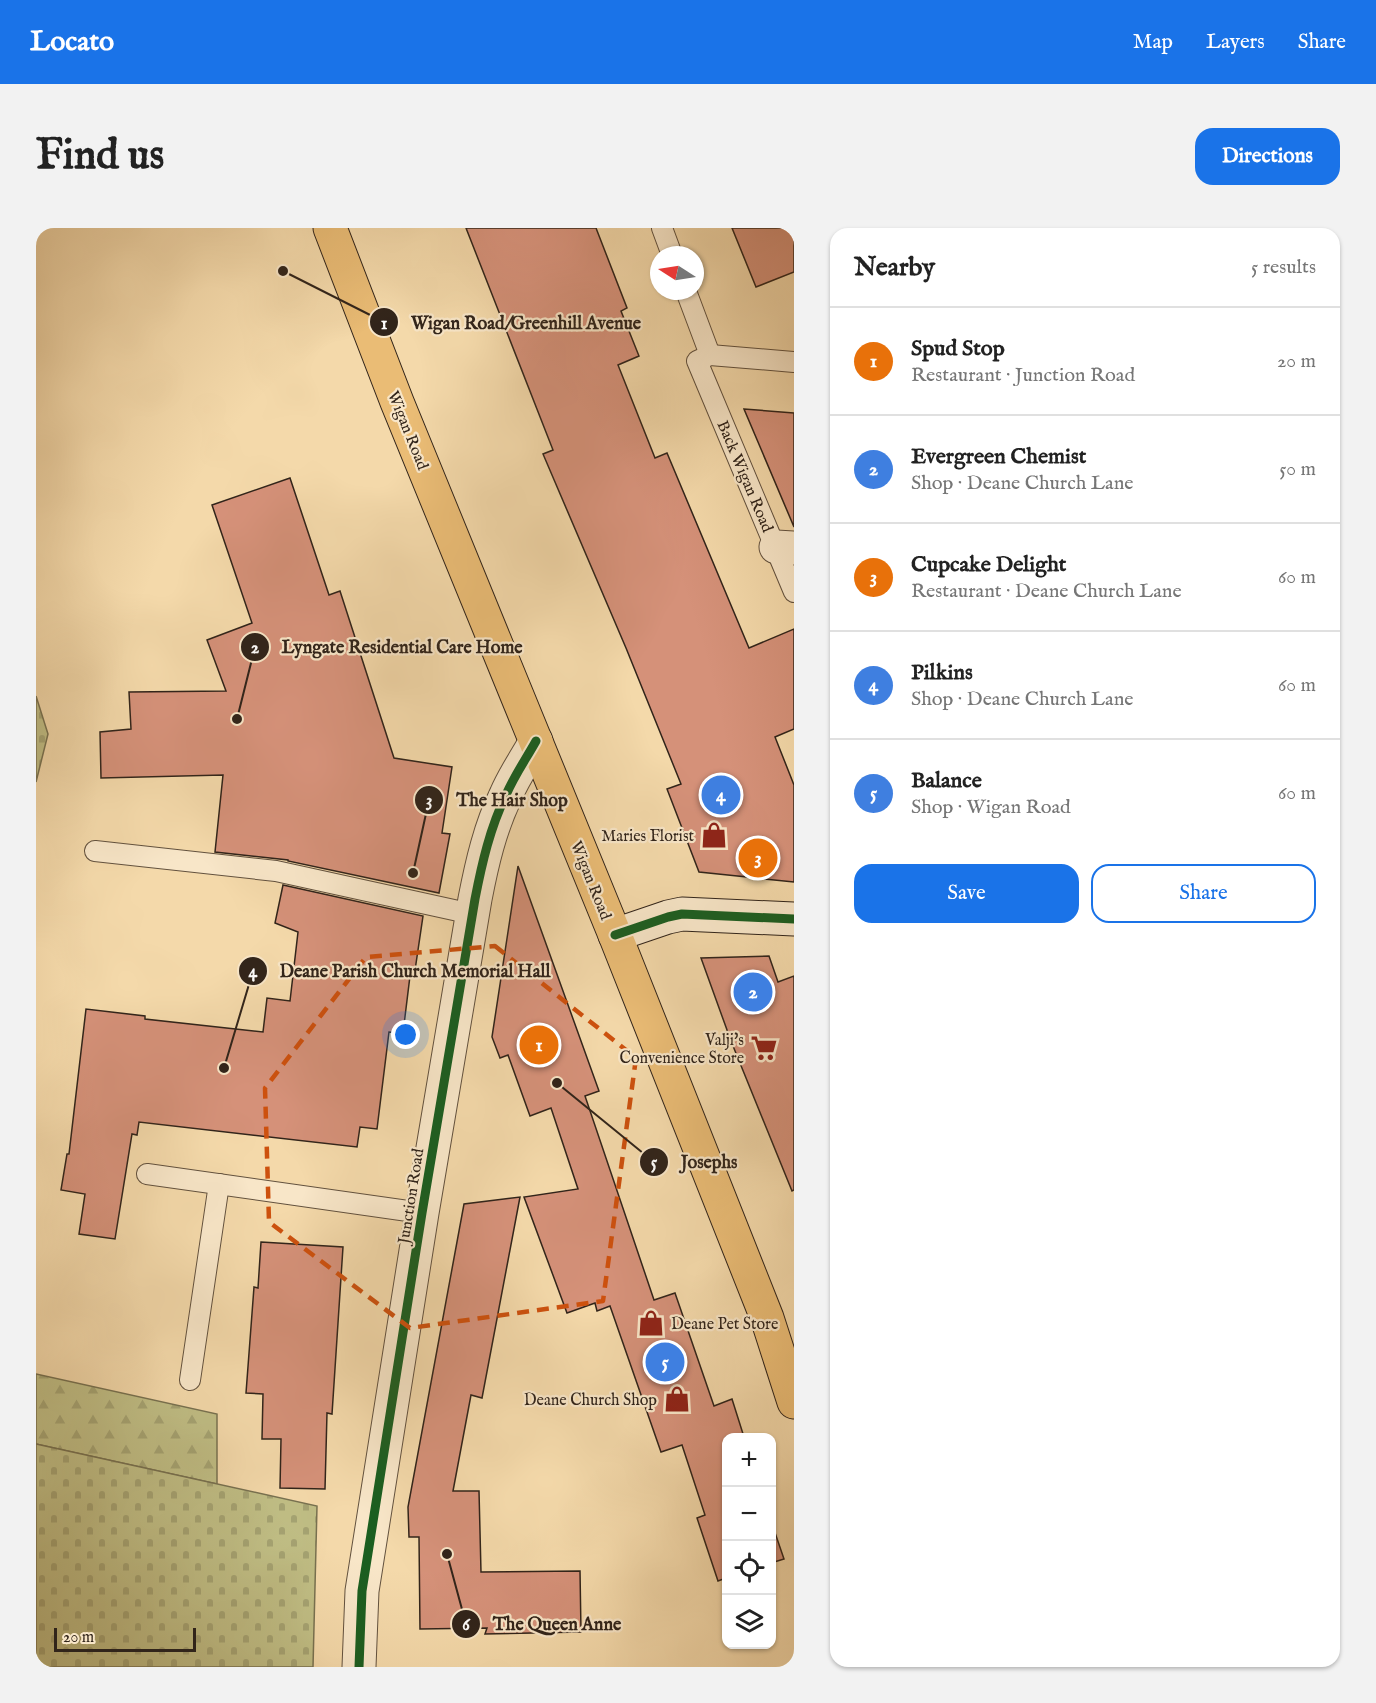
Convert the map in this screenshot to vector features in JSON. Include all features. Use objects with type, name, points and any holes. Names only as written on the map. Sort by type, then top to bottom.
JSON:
[{"type":"main road","name":"Wigan Road","points":[[330,228],[397,402],[615,935],[767,1318],[794,1402]]},
{"type":"street","name":"Junction Road","points":[[359,1667],[362,1591],[472,914],[493,826],[506,794],[536,741]]},
{"type":"street","points":[[615,935],[668,916],[682,914],[794,919]]},
{"type":"lane","points":[[662,228],[669,246]]},
{"type":"lane","name":"Back Wigan Road","points":[[688,300],[704,358],[785,548],[794,592]]},
{"type":"lane","points":[[704,358],[794,362]]},
{"type":"lane","points":[[95,851],[276,871],[472,914]]},
{"type":"lane","points":[[147,1174],[422,1213]]},
{"type":"lane","points":[[190,1380],[219,1184]]},
{"type":"highlighted area","points":[[495,946],[636,1058],[603,1301],[410,1328],[269,1222],[265,1088],[366,957]]},
{"type":"green space","points":[[36,696],[48,734],[36,782]]},
{"type":"green space","points":[[36,1374],[217,1414],[217,1484],[36,1444]]},
{"type":"green space","points":[[36,1444],[317,1506],[313,1667],[36,1667]]},
{"type":"building","points":[[466,228],[596,228],[627,308],[621,311],[639,356],[618,365],[655,458],[667,453],[749,648],[794,629],[794,729],[775,737],[794,785],[794,882],[699,872],[667,789],[681,784],[543,454],[553,450]]},
{"type":"building","points":[[732,228],[794,228],[794,272],[756,287]]},
{"type":"building","points":[[744,409],[794,413],[794,527]]},
{"type":"building","points":[[290,478],[329,595],[340,591],[394,758],[452,767],[442,833],[450,834],[439,893],[288,860],[215,852],[223,775],[101,778],[100,732],[131,729],[129,692],[226,691],[207,640],[252,623],[212,505]]},
{"type":"building","points":[[518,866],[599,1091],[585,1096],[654,1300],[675,1293],[714,1406],[732,1399],[743,1433],[722,1433],[722,1580],[718,1581],[697,1518],[705,1515],[682,1445],[661,1452],[610,1306],[597,1311],[595,1303],[567,1313],[524,1197],[578,1189],[551,1108],[530,1116],[508,1055],[500,1058],[492,1037]]},
{"type":"building","points":[[283,885],[423,916],[414,977],[410,976],[403,1033],[389,1032],[377,1129],[360,1127],[357,1147],[139,1122],[137,1135],[132,1134],[115,1239],[79,1234],[85,1194],[61,1190],[67,1154],[69,1154],[86,1009],[145,1016],[145,1019],[263,1032],[267,998],[290,1001],[298,932],[275,923]]},
{"type":"building","points":[[769,956],[778,982],[794,976],[794,1190],[792,1191],[731,1041],[701,958]]},
{"type":"building","points":[[520,1197],[482,1398],[471,1395],[453,1491],[479,1491],[481,1572],[580,1571],[581,1632],[485,1634],[487,1628],[420,1629],[419,1537],[409,1537],[408,1507],[464,1204]]},
{"type":"building","points":[[261,1242],[343,1247],[332,1414],[327,1413],[325,1489],[280,1488],[281,1439],[262,1439],[263,1394],[246,1393],[254,1287],[258,1288]]},
{"type":"building","points":[[776,1536],[784,1559],[776,1561]]},
{"type":"cycle path","points":[[359,1667],[362,1591],[475,899],[491,833],[500,807],[536,741]]},
{"type":"cycle path","points":[[615,935],[682,914],[794,919]]},
{"type":"place","name":"Wigan Road/Greenhill Avenue","points":[[283,271]]},
{"type":"place","name":"Lyngate Residential Care Home","points":[[237,719]]},
{"type":"place","name":"Pilkins","points":[[721,795]]},
{"type":"place","name":"Maries Florist","points":[[714,835]]},
{"type":"place","name":"Cupcake Delight","points":[[758,858]]},
{"type":"place","name":"The Hair Shop","points":[[413,873]]},
{"type":"place","name":"Evergreen Chemist","points":[[753,992]]},
{"type":"place","name":"Spud Stop","points":[[539,1045]]},
{"type":"place","name":"Valji's Convenience Store","points":[[764,1048]]},
{"type":"place","name":"Deane Parish Church Memorial Hall","points":[[224,1068]]},
{"type":"place","name":"Josephs","points":[[557,1083]]},
{"type":"place","name":"Deane Pet Store","points":[[651,1323]]},
{"type":"place","name":"Balance","points":[[665,1362]]},
{"type":"place","name":"Deane Church Shop","points":[[677,1399]]},
{"type":"place","name":"The Queen Anne","points":[[447,1554]]}]
